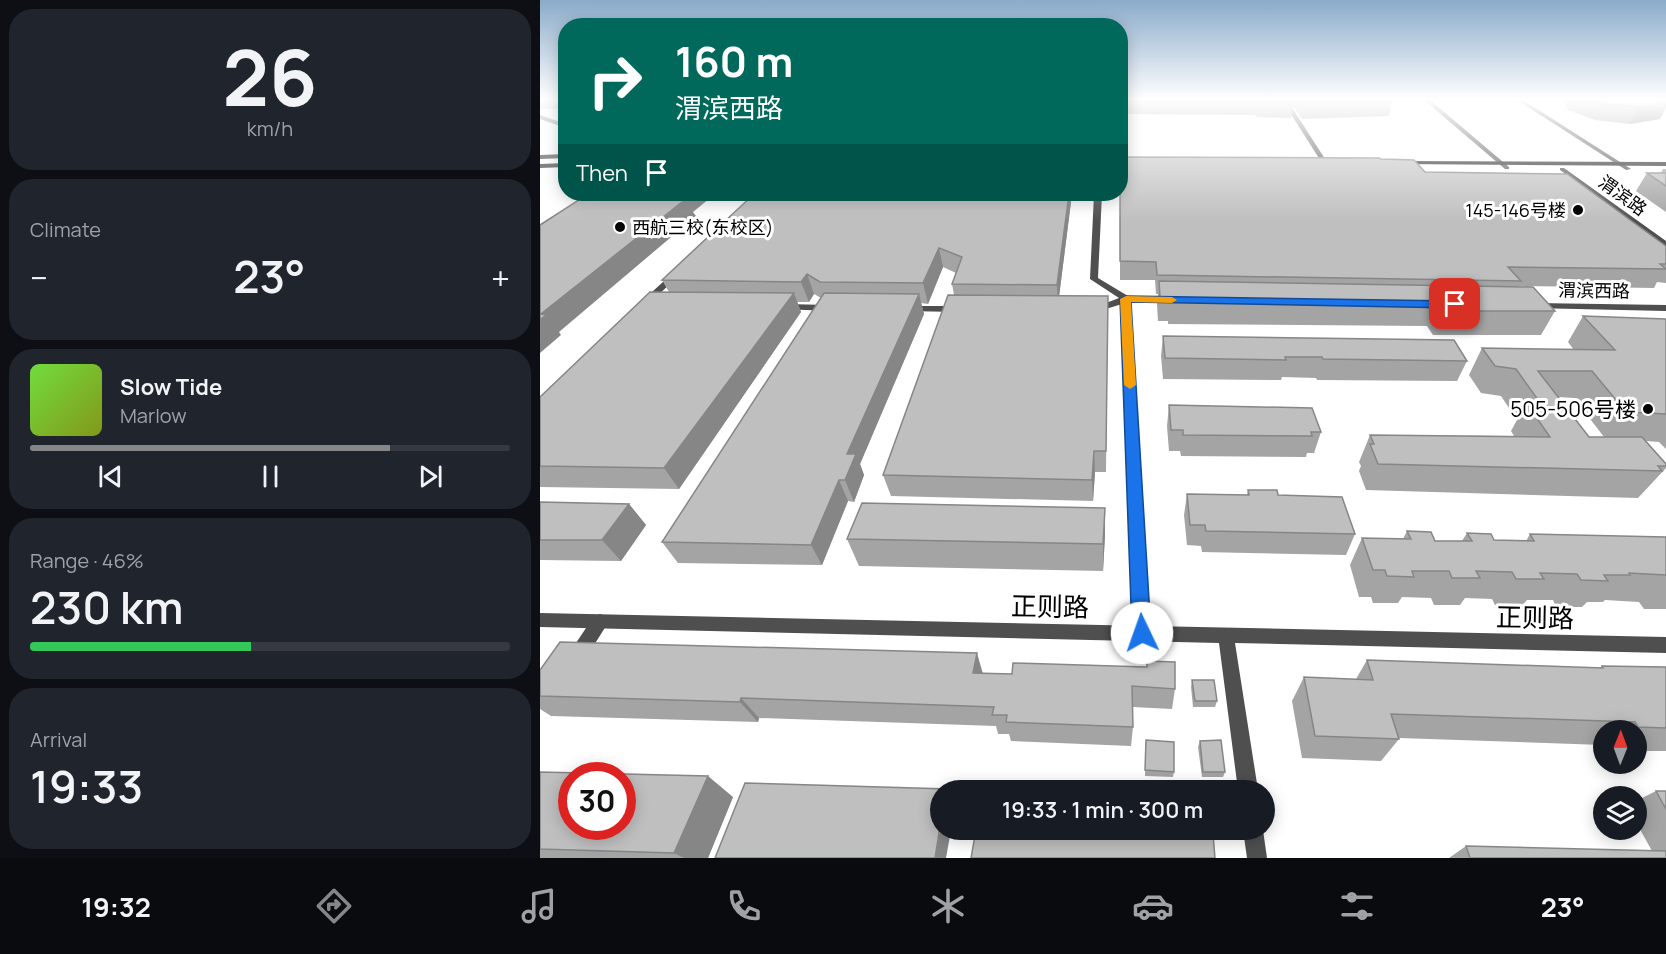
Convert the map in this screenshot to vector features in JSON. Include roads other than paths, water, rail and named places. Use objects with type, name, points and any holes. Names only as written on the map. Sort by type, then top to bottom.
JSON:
[{"type":"main road","points":[[540,157],[558,156]]},
{"type":"main road","points":[[1312,162],[1333,165]]},
{"type":"main road","points":[[1392,165],[1666,164]]},
{"type":"main road","points":[[540,166],[558,165]]},
{"type":"main road","points":[[1504,166],[1562,169],[1666,169]]},
{"type":"street","points":[[1473,140],[1504,166]]},
{"type":"street","points":[[1582,140],[1628,169]]},
{"type":"street","name":"渭滨路","points":[[1562,169],[1666,245]]},
{"type":"street","points":[[1098,201],[1094,279],[1126,299]]},
{"type":"street","points":[[634,314],[684,265]]},
{"type":"street","points":[[1126,299],[1142,633]]},
{"type":"street","points":[[1078,311],[1089,311],[1126,299],[1185,300]]},
{"type":"street","points":[[643,305],[654,306]]},
{"type":"street","name":"渭滨西路","points":[[1525,306],[1666,308]]},
{"type":"street","points":[[772,307],[843,308]]},
{"type":"street","points":[[901,308],[972,309]]},
{"type":"street","name":"正则路","points":[[540,620],[1666,645]]},
{"type":"street","points":[[570,667],[600,621]]},
{"type":"street","points":[[1226,635],[1247,780]]},
{"type":"street","points":[[1254,840],[1257,858]]},
{"type":"lane","points":[[1308,140],[1322,164]]},
{"type":"place","name":"145-146号楼","points":[[1578,210]]},
{"type":"place","name":"西航三校(东校区)","points":[[620,227]]},
{"type":"place","name":"505-506号楼","points":[[1648,409]]}]
